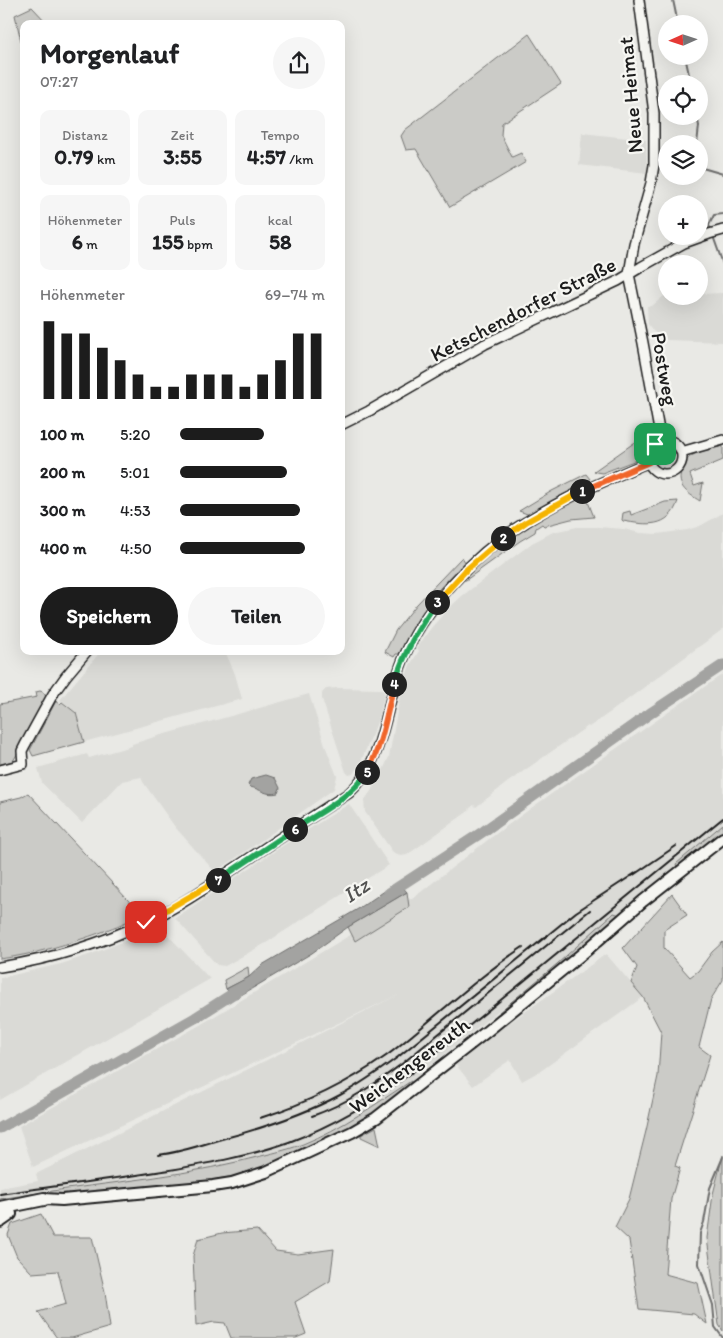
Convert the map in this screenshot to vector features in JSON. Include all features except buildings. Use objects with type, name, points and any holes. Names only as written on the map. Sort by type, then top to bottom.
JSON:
[{"type":"highway","name":"Weichengereuth","points":[[3,1215],[44,1202]]},
{"type":"main road","name":"Weichengereuth","points":[[44,1202],[232,1183],[266,1172],[363,1126],[376,1118],[486,1032],[588,949],[643,900],[723,838]]},
{"type":"street","name":"Neue Heimat","points":[[629,274],[632,252],[651,183],[654,165],[654,113],[638,0]]},
{"type":"street","name":"Ketschendorfer Straße","points":[[345,423],[485,344],[618,281],[684,243],[715,232]]},
{"type":"street","points":[[632,252],[637,258],[648,263]]},
{"type":"street","name":"Postweg","points":[[629,274],[661,441]]},
{"type":"street","points":[[681,452],[723,440]]},
{"type":"street","points":[[661,441],[673,442],[681,452],[680,465],[670,473],[657,472],[649,462],[648,455],[650,449],[661,441]]},
{"type":"street","points":[[0,967],[85,947],[149,921],[211,885],[349,793],[363,779],[370,766],[394,684],[407,650],[427,616],[444,593],[507,535],[526,522],[573,495],[649,462]]},
{"type":"street","points":[[0,770],[23,764],[22,751],[53,694],[84,655]]},
{"type":"shaded area","points":[[32,7],[44,20],[20,20],[20,37],[15,15]]},
{"type":"shaded area","points":[[529,34],[561,84],[502,123],[501,135],[512,157],[521,153],[526,162],[450,207],[416,149],[406,150],[401,136],[405,130]]},
{"type":"shaded area","points":[[582,133],[646,140],[647,173],[579,165]]},
{"type":"shaded area","points":[[723,293],[723,342],[667,340],[653,331],[648,324],[647,306],[652,306],[658,301],[658,305],[708,305],[708,294]]},
{"type":"shaded area","points":[[651,434],[639,459],[602,473],[594,471],[641,438]]},
{"type":"shaded area","points":[[723,446],[723,460],[690,474],[694,486],[703,483],[700,501],[683,488],[681,484],[680,479],[683,467],[688,459],[696,453]]},
{"type":"shaded area","points":[[586,474],[590,479],[530,515],[519,511],[552,491]]},
{"type":"shaded area","points":[[585,494],[594,517],[571,519],[544,526],[542,524],[536,528],[535,532],[464,580],[464,577],[485,557],[511,536]]},
{"type":"shaded area","points":[[678,501],[674,510],[663,521],[648,524],[622,520],[623,513],[630,511],[631,515],[665,502]]},
{"type":"shaded area","points":[[723,513],[723,629],[612,711],[508,782],[476,807],[474,805],[470,810],[407,855],[397,855],[392,851],[365,812],[364,801],[378,781],[389,757],[401,690],[410,665],[419,651],[417,648],[447,610],[462,596],[532,543],[553,532],[577,527],[598,527],[657,534],[687,530],[700,526]]},
{"type":"shaded area","points":[[462,557],[465,562],[440,588],[419,617],[399,654],[396,654],[394,657],[385,652],[396,630],[417,604]]},
{"type":"shaded area","points":[[98,655],[227,655],[235,674],[242,699],[84,742],[76,713],[60,700]]},
{"type":"shaded area","points":[[723,674],[723,830],[411,1081],[353,1119],[302,1144],[254,1158],[210,1168],[105,1184],[42,1191],[0,1199],[0,1188],[38,1181],[36,1174],[400,994],[33,1167],[19,1126],[200,1025],[417,895],[534,806]]},
{"type":"shaded area","points":[[326,689],[381,689],[385,693],[378,720],[362,759],[353,774],[349,775],[346,772],[322,699],[322,693]]},
{"type":"shaded area","points":[[40,691],[47,698],[32,729],[13,761],[0,764],[0,704],[37,697],[36,692]]},
{"type":"shaded area","points":[[309,694],[337,776],[334,789],[215,872],[175,827],[141,777],[122,781],[82,823],[42,783],[38,768],[87,754],[89,758],[132,746],[132,744],[161,735]]},
{"type":"shaded area","points":[[56,701],[60,704],[62,702],[76,713],[84,742],[33,756],[30,750]]},
{"type":"shaded area","points":[[266,775],[275,778],[280,788],[278,793],[267,793],[248,785],[251,779]]},
{"type":"shaded area","points":[[28,793],[141,914],[122,924],[77,941],[0,959],[0,802],[21,797]]},
{"type":"shaded area","points":[[349,804],[389,865],[266,943],[225,966],[217,965],[175,918]]},
{"type":"shaded area","points":[[723,824],[723,832],[677,867],[676,864]]},
{"type":"shaded area","points":[[398,882],[407,892],[348,927],[312,953],[236,998],[226,989],[249,977],[262,965],[358,909]]},
{"type":"shaded area","points":[[407,892],[409,907],[355,941],[348,927]]},
{"type":"shaded area","points":[[672,894],[687,915],[664,930],[664,948],[690,977],[698,971],[712,952],[723,942],[723,980],[711,999],[699,1047],[710,1055],[675,1166],[680,1168],[671,1199],[665,1274],[698,1283],[707,1324],[694,1314],[639,1309],[629,1240],[615,1227],[629,1199],[646,1131],[658,1076],[661,1032],[643,997],[631,983],[637,967],[623,948]]},
{"type":"shaded area","points":[[614,913],[620,915],[501,1013],[499,1012],[557,964]]},
{"type":"shaded area","points":[[158,928],[162,929],[210,979],[0,1100],[0,978],[61,964]]},
{"type":"shaded area","points":[[606,954],[643,997],[542,1070],[522,1081],[510,1060],[473,1086],[456,1065],[494,1034]]},
{"type":"shaded area","points":[[248,967],[249,977],[226,989],[224,980]]},
{"type":"shaded area","points":[[411,1081],[408,1087],[367,1119],[255,1170],[235,1176],[199,1182],[0,1205],[0,1199],[211,1168],[288,1149],[317,1138],[345,1123]]},
{"type":"shaded area","points":[[376,1127],[380,1146],[361,1137],[361,1135]]},
{"type":"shaded area","points":[[723,1155],[723,1331],[719,1325],[707,1238],[713,1194]]},
{"type":"shaded area","points":[[41,1214],[53,1237],[92,1237],[105,1292],[110,1327],[72,1338],[57,1338],[38,1312],[66,1304],[58,1271],[32,1273],[17,1257],[8,1235],[12,1224]]},
{"type":"shaded area","points":[[257,1230],[276,1251],[298,1254],[334,1249],[330,1281],[295,1302],[306,1334],[296,1338],[231,1338],[225,1323],[214,1322],[196,1326],[193,1256],[198,1239],[222,1233]]},
{"type":"waterway","points":[[673,0],[676,15]]},
{"type":"waterway","points":[[687,65],[689,75]]},
{"type":"waterway","points":[[698,135],[699,125]]},
{"type":"waterway","points":[[708,170],[723,174]]},
{"type":"waterway","points":[[711,232],[709,225],[714,215],[723,214]]},
{"type":"waterway","points":[[713,236],[723,264]]},
{"type":"waterway","name":"Itz","points":[[389,893],[484,831],[652,712],[723,665]]},
{"type":"waterway","name":"Itz","points":[[0,1128],[195,1018],[245,986]]},
{"type":"waterway","points":[[723,1157],[710,1188],[704,1222],[700,1233],[699,1264],[713,1305],[715,1327],[723,1338]]},
{"type":"railway","points":[[0,1194],[149,1173],[230,1159],[289,1142],[338,1120],[370,1102],[414,1071],[723,818]]},
{"type":"railway","points":[[632,876],[676,846]]},
{"type":"railway","points":[[158,1155],[188,1149],[280,1121],[325,1103],[355,1086],[398,1057],[576,912],[637,872]]},
{"type":"railway","points":[[312,1116],[348,1100],[403,1063],[590,910]]},
{"type":"railway","points":[[260,1118],[325,1092],[371,1066],[386,1056],[482,977],[523,947]]},
{"type":"route","points":[[146,922],[211,885],[355,788],[363,779],[370,766],[401,663],[418,630],[444,593],[466,570],[507,535],[526,522],[573,495],[649,462],[648,455],[650,449],[655,444]]}]
